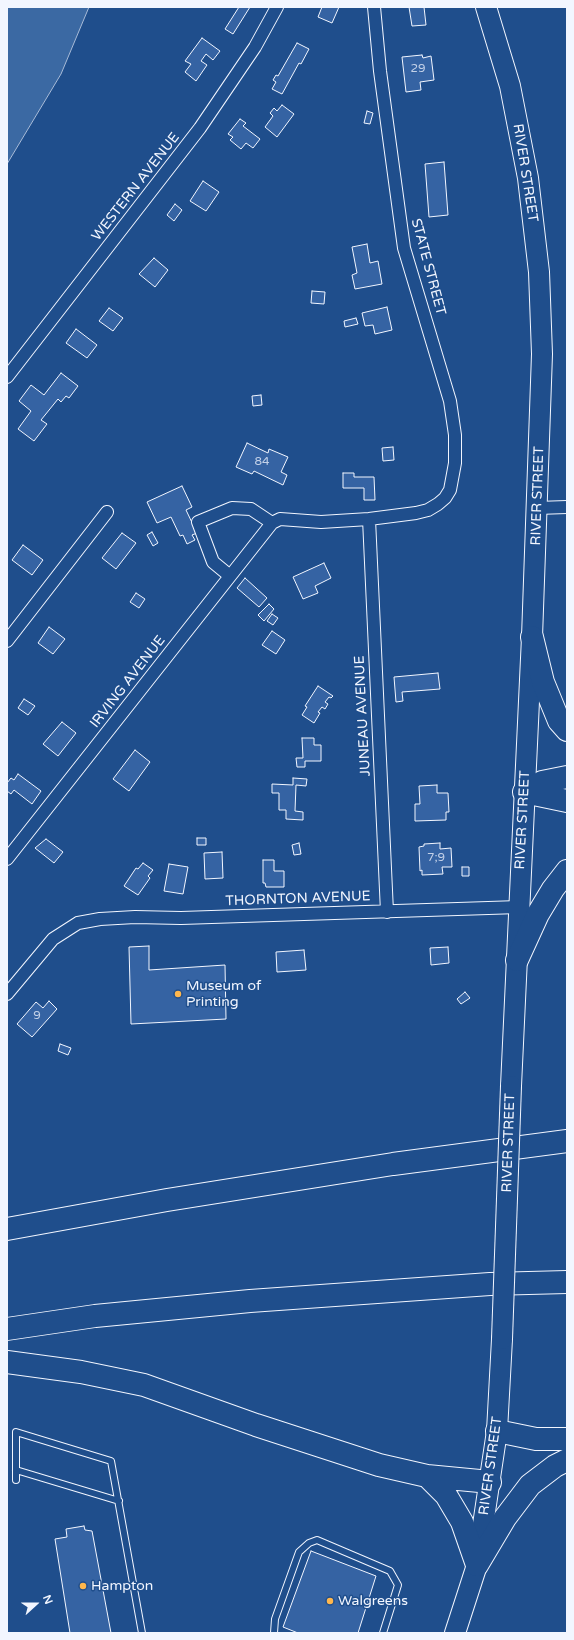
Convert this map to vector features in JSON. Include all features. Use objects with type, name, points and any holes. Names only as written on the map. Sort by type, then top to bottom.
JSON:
[{"type":"highway","points":[[532,637],[543,682],[559,721],[567,730]]},
{"type":"highway","points":[[524,792],[542,782],[567,777]]},
{"type":"highway","points":[[524,792],[567,802]]},
{"type":"highway","points":[[517,960],[538,914],[567,871]]},
{"type":"highway","points":[[7,1228],[167,1200],[369,1168],[567,1141]]},
{"type":"highway","points":[[7,1329],[94,1316],[250,1301],[490,1284],[567,1282]]},
{"type":"highway","points":[[7,1362],[82,1372],[144,1385],[256,1425],[379,1465],[428,1476],[490,1482]]},
{"type":"highway","points":[[497,1431],[536,1439],[567,1439]]},
{"type":"highway","points":[[477,1565],[505,1518],[530,1485],[555,1466],[567,1460]]},
{"type":"highway","points":[[428,1476],[446,1495],[462,1522],[477,1565]]},
{"type":"main road","name":"RIVER STREET","points":[[455,1633],[477,1565],[497,1431],[502,1338],[511,1086],[532,637],[542,354],[538,264],[528,178],[510,86],[486,7]]},
{"type":"street","name":"WESTERN AVENUE","points":[[7,377],[200,128],[255,47],[277,7]]},
{"type":"street","name":"STATE STREET","points":[[272,523],[286,519],[322,522],[369,519],[416,513],[438,504],[445,498],[450,490],[455,463],[455,436],[447,387],[404,248],[381,78],[374,7]]},
{"type":"street","points":[[537,508],[567,507]]},
{"type":"street","points":[[230,576],[213,562],[198,522],[232,508],[251,509],[272,523]]},
{"type":"street","points":[[7,641],[107,512]]},
{"type":"street","name":"JUNEAU AVENUE","points":[[369,519],[387,912]]},
{"type":"street","name":"IRVING AVENUE","points":[[7,859],[272,523]]},
{"type":"street","name":"THORNTON AVENUE","points":[[7,994],[53,939],[78,923],[100,919],[135,917],[181,918],[519,907]]},
{"type":"lane","points":[[16,1480],[16,1432],[111,1460],[142,1633]]},
{"type":"lane","points":[[16,1470],[119,1501]]},
{"type":"lane","points":[[274,1633],[275,1619],[299,1552],[309,1542],[317,1540],[390,1571],[398,1585],[383,1633]]},
{"type":"water","points":[[7,7],[89,7],[61,74],[7,164]]},
{"type":"building","points":[[239,7],[250,7],[233,34],[225,29]]},
{"type":"building","points":[[322,7],[339,7],[332,23],[318,17]]},
{"type":"building","points":[[409,7],[424,7],[426,25],[412,26]]},
{"type":"building","points":[[202,38],[220,51],[213,60],[206,54],[201,61],[207,65],[196,81],[185,72],[191,64],[185,61]]},
{"type":"building","points":[[297,43],[309,49],[301,64],[299,63],[282,94],[272,89],[276,82],[273,80],[276,75],[278,76]]},
{"type":"building","points":[[422,55],[423,58],[431,56],[434,80],[420,82],[421,90],[406,92],[402,57]]},
{"type":"building","points":[[282,105],[294,114],[277,137],[265,127],[273,116],[270,113],[274,108],[277,111]]},
{"type":"building","points":[[367,111],[373,113],[370,124],[364,123]]},
{"type":"building","points":[[240,119],[246,123],[243,126],[260,139],[253,148],[246,143],[241,149],[230,140],[233,137],[228,134]]},
{"type":"building","points":[[444,162],[448,215],[429,217],[425,164]]},
{"type":"building","points":[[203,181],[219,192],[206,211],[190,201]]},
{"type":"building","points":[[175,204],[182,210],[174,221],[167,215]]},
{"type":"building","points":[[367,244],[370,263],[378,261],[382,284],[355,289],[352,275],[357,273],[352,247]]},
{"type":"building","points":[[154,258],[168,270],[155,287],[139,274]]},
{"type":"building","points":[[312,291],[325,292],[324,304],[311,303]]},
{"type":"building","points":[[387,307],[392,330],[375,334],[373,325],[365,326],[362,313]]},
{"type":"building","points":[[109,308],[123,318],[113,331],[99,321]]},
{"type":"building","points":[[356,318],[358,324],[345,327],[344,321]]},
{"type":"building","points":[[76,329],[97,345],[87,358],[66,343]]},
{"type":"building","points":[[61,373],[78,386],[69,398],[66,396],[61,402],[58,399],[41,420],[47,424],[34,441],[18,429],[31,411],[19,401],[31,385],[44,395]]},
{"type":"building","points":[[261,395],[262,405],[253,406],[252,396]]},
{"type":"building","points":[[247,443],[268,453],[269,449],[288,457],[281,472],[287,475],[283,485],[254,471],[252,474],[236,467]]},
{"type":"building","points":[[393,447],[394,460],[383,461],[382,448]]},
{"type":"building","points":[[343,473],[354,473],[354,477],[374,477],[375,500],[364,500],[364,488],[343,488]]},
{"type":"building","points":[[182,486],[192,507],[186,510],[197,533],[192,535],[195,540],[187,544],[183,535],[180,536],[171,517],[157,523],[147,502]]},
{"type":"building","points":[[152,532],[158,543],[153,546],[147,535]]},
{"type":"building","points":[[122,533],[136,543],[116,569],[102,558]]},
{"type":"building","points":[[23,545],[43,560],[32,575],[12,560]]},
{"type":"building","points":[[324,563],[331,578],[315,586],[318,593],[303,599],[293,577]]},
{"type":"building","points":[[245,578],[267,598],[259,607],[237,588]]},
{"type":"building","points":[[136,593],[145,599],[139,608],[130,602]]},
{"type":"building","points":[[269,604],[274,609],[264,621],[258,615]]},
{"type":"building","points":[[272,614],[278,618],[273,625],[267,621]]},
{"type":"building","points":[[49,627],[65,639],[53,654],[38,643]]},
{"type":"building","points":[[272,631],[285,640],[276,654],[262,645]]},
{"type":"building","points":[[438,673],[440,689],[402,692],[403,701],[396,702],[394,677]]},
{"type":"building","points":[[318,686],[333,696],[331,698],[329,697],[325,702],[328,704],[325,709],[322,707],[318,712],[320,713],[314,723],[302,715],[307,707],[305,706]]},
{"type":"building","points":[[24,699],[35,706],[28,715],[18,708]]},
{"type":"building","points":[[62,722],[76,733],[58,756],[43,744]]},
{"type":"building","points":[[302,738],[314,738],[314,745],[321,745],[321,761],[305,761],[305,767],[297,767],[296,758],[303,758]]},
{"type":"building","points":[[135,750],[150,762],[129,791],[113,779]]},
{"type":"building","points":[[18,774],[41,791],[32,804],[14,790],[11,794],[7,791],[7,783],[11,778],[14,780]]},
{"type":"building","points":[[293,778],[307,779],[306,786],[296,785],[295,811],[303,812],[303,820],[286,819],[286,810],[279,810],[279,793],[272,793],[272,784],[293,785]]},
{"type":"building","points":[[437,785],[437,793],[448,793],[449,812],[446,812],[446,820],[415,821],[415,804],[420,804],[419,786]]},
{"type":"building","points":[[197,838],[206,838],[206,845],[197,845]]},
{"type":"building","points":[[46,839],[63,852],[54,863],[35,848]]},
{"type":"building","points":[[299,843],[301,854],[294,855],[292,845]]},
{"type":"building","points":[[440,843],[440,849],[451,848],[452,867],[442,867],[443,874],[422,875],[422,870],[420,871],[419,847],[424,846],[424,844]]},
{"type":"building","points":[[222,852],[223,878],[205,879],[204,853]]},
{"type":"building","points":[[263,860],[274,860],[274,871],[284,871],[284,887],[266,887],[265,883],[263,883]]},
{"type":"building","points":[[143,863],[153,870],[148,876],[150,878],[138,895],[124,886],[136,868],[138,869]]},
{"type":"building","points":[[169,864],[188,867],[183,894],[164,891]]},
{"type":"building","points":[[462,867],[469,867],[469,876],[462,876]]},
{"type":"building","name":"Museum of Printing","points":[[149,946],[149,970],[225,965],[226,1019],[131,1024],[129,947]]},
{"type":"building","points":[[448,947],[449,963],[431,965],[430,948]]},
{"type":"building","points":[[304,950],[306,970],[277,972],[276,952]]},
{"type":"building","points":[[465,992],[470,998],[461,1004],[457,999]]},
{"type":"building","points":[[49,1001],[57,1009],[32,1037],[17,1024],[36,1002],[43,1008]]},
{"type":"building","points":[[60,1044],[71,1048],[68,1055],[58,1051]]},
{"type":"building","name":"Hampton","points":[[84,1526],[85,1530],[92,1531],[111,1633],[70,1633],[55,1539],[67,1537],[66,1529]]},
{"type":"building","name":"Walgreens","points":[[311,1551],[376,1576],[358,1633],[298,1633],[283,1627]]},
{"type":"place","name":"Museum of Printing","points":[[178,994]]},
{"type":"place","name":"Hampton","points":[[83,1586]]},
{"type":"place","name":"Walgreens","points":[[330,1601]]}]
